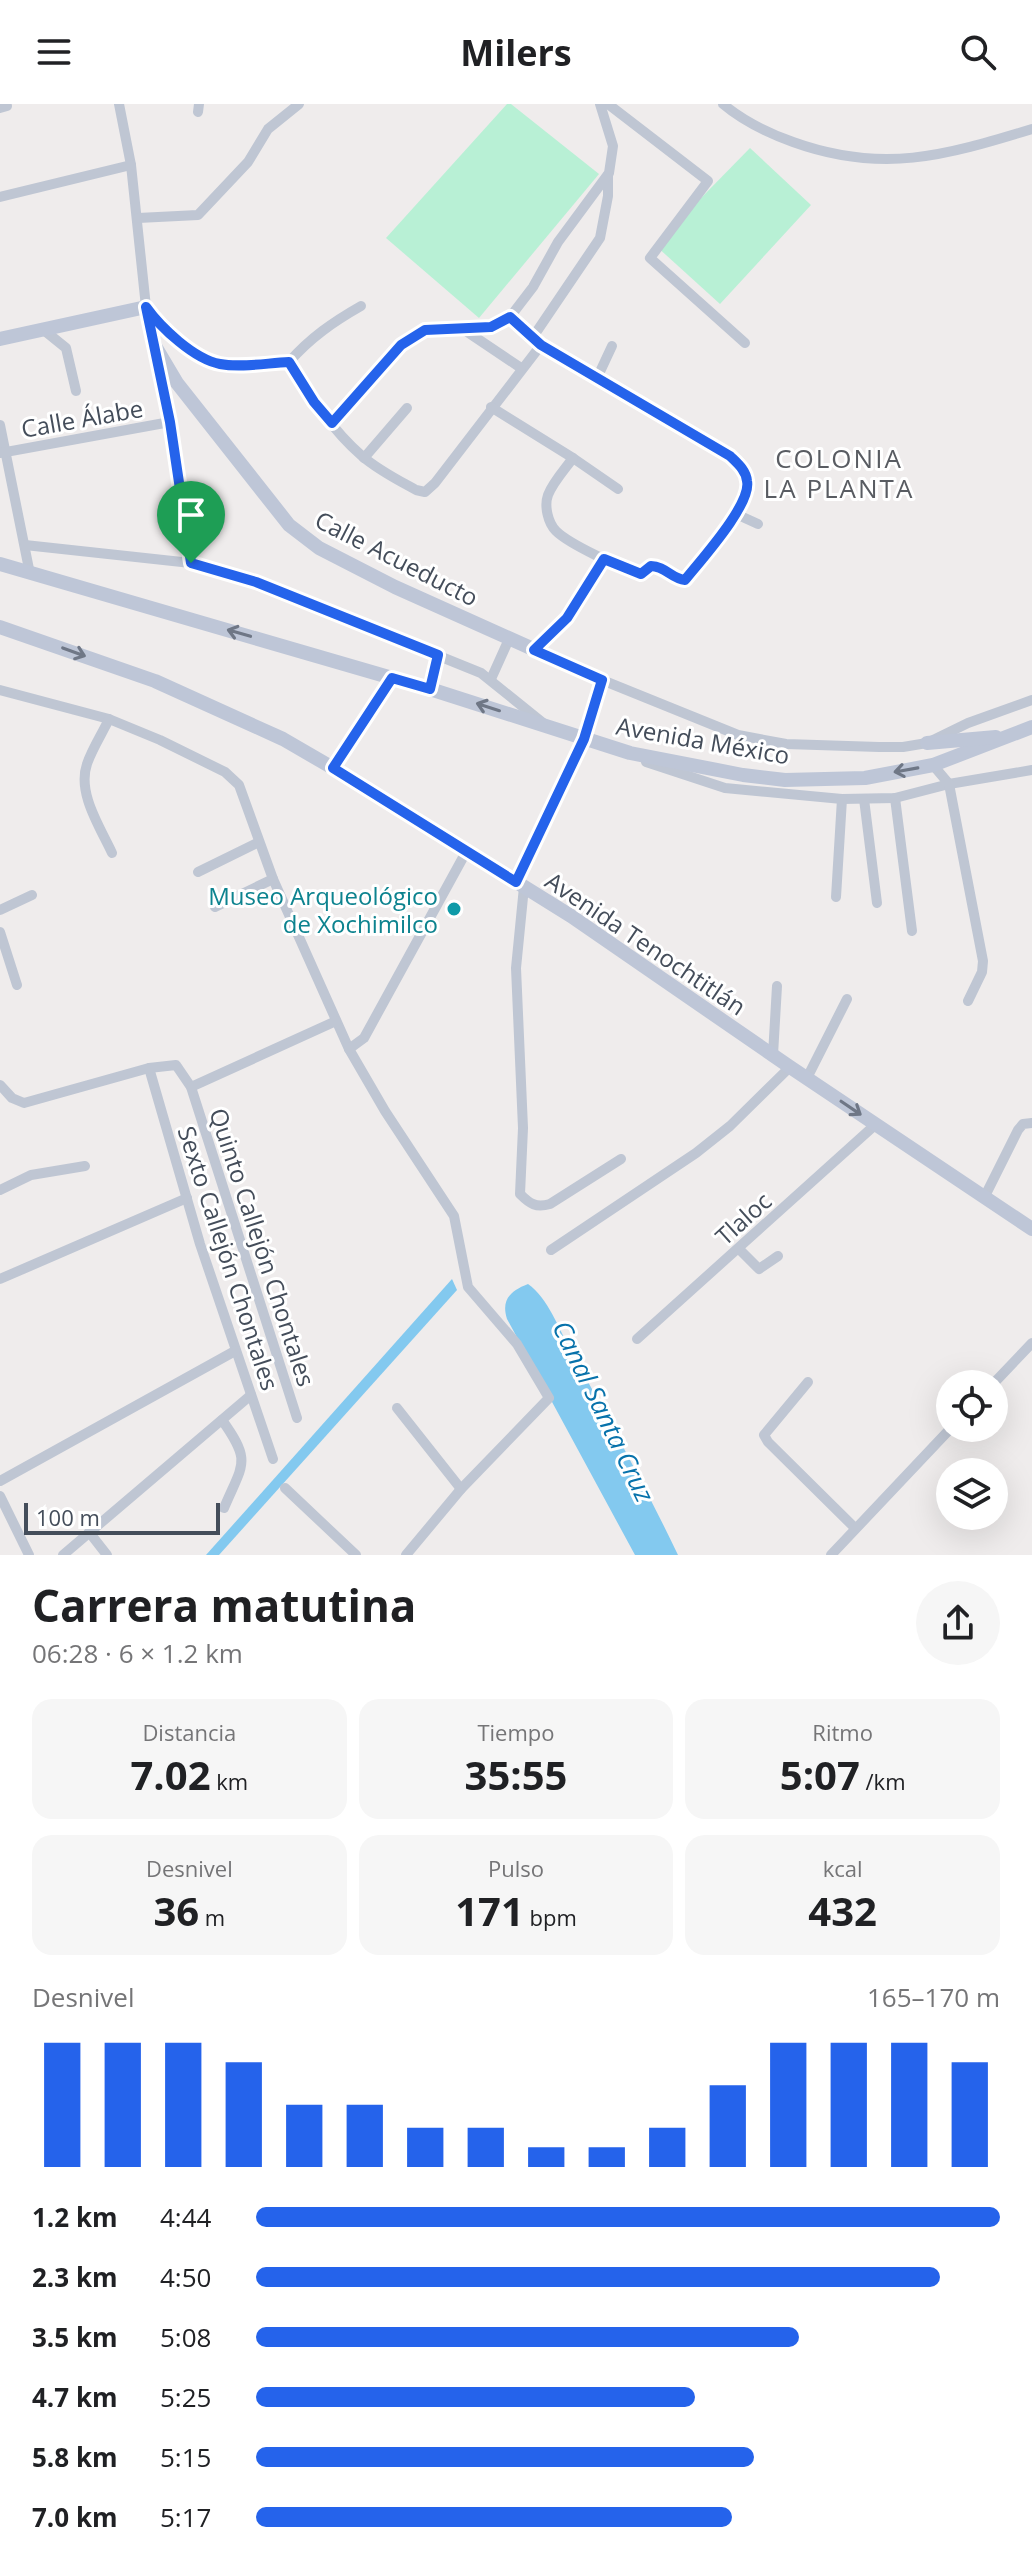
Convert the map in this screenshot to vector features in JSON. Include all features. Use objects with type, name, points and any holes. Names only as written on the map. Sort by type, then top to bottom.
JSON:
[{"type":"main road","points":[[0,339],[146,307]]},
{"type":"main road","name":"Calle Acueducto","points":[[146,307],[155,346],[177,383],[289,525],[319,548],[395,587],[602,680]]},
{"type":"main road","name":"Avenida México","points":[[0,564],[430,689],[630,753],[743,775],[785,780],[865,778],[933,765],[1032,727]]},
{"type":"main road","name":"Avenida Tenochtitlán","points":[[0,627],[155,681],[283,739],[333,768],[571,916],[1032,1229]]},
{"type":"main road","points":[[520,884],[584,739],[602,680]]},
{"type":"main road","points":[[927,743],[1008,737]]},
{"type":"street","points":[[119,104],[131,165],[146,307],[191,352],[221,364],[289,362],[306,342],[325,327],[361,306]]},
{"type":"street","points":[[138,218],[198,215],[248,162],[268,129],[299,104]]},
{"type":"street","points":[[289,362],[314,402],[364,458],[416,490],[425,492],[521,368],[600,238],[613,146],[600,104]]},
{"type":"street","points":[[608,104],[708,181],[650,258],[745,343]]},
{"type":"street","points":[[723,104],[770,134],[825,154],[859,160],[902,160],[945,153],[1032,129]]},
{"type":"street","points":[[0,197],[131,165]]},
{"type":"street","points":[[332,423],[401,345],[425,330],[459,326],[491,327],[510,317],[533,287],[558,242],[609,173]]},
{"type":"street","points":[[510,317],[537,341],[730,456],[743,470],[748,482],[738,509],[685,580],[677,579],[659,566],[651,566],[641,574],[604,559],[557,532],[550,523],[548,496],[573,458]]},
{"type":"street","points":[[459,326],[521,368]]},
{"type":"street","points":[[45,331],[66,348],[76,391]]},
{"type":"street","points":[[155,346],[191,563]]},
{"type":"street","points":[[598,376],[612,346]]},
{"type":"street","points":[[491,407],[618,489]]},
{"type":"street","points":[[364,458],[407,408]]},
{"type":"street","name":"Calle Álabe","points":[[3,452],[170,422]]},
{"type":"street","points":[[0,425],[30,574]]},
{"type":"street","points":[[738,509],[758,524]]},
{"type":"street","points":[[25,545],[191,563],[256,582],[491,679],[548,726]]},
{"type":"street","points":[[534,650],[567,618],[604,559]]},
{"type":"street","points":[[491,679],[509,639]]},
{"type":"street","points":[[430,689],[438,655]]},
{"type":"street","points":[[333,768],[392,678]]},
{"type":"street","name":"Calle Acueducto","points":[[602,680],[738,735],[786,744],[879,747],[927,743],[968,723],[1032,700]]},
{"type":"street","points":[[0,690],[109,719],[225,772],[239,785],[273,879],[349,1049],[385,1111],[454,1216],[468,1287],[517,1344],[549,1398],[461,1489],[406,1555]]},
{"type":"street","points":[[109,719],[87,765],[84,782],[86,795],[112,853]]},
{"type":"street","points":[[630,753],[637,759],[725,788],[842,799],[895,798],[949,784],[1032,770]]},
{"type":"street","points":[[933,765],[949,784],[983,961],[982,972],[968,1001]]},
{"type":"street","points":[[895,798],[912,931]]},
{"type":"street","points":[[836,897],[842,799]]},
{"type":"street","points":[[864,799],[877,903]]},
{"type":"street","points":[[198,872],[259,842]]},
{"type":"street","points":[[349,1049],[364,1038],[466,852]]},
{"type":"street","points":[[215,907],[273,879]]},
{"type":"street","points":[[520,884],[516,968],[523,1128],[520,1194],[530,1204],[540,1207],[550,1204],[621,1159]]},
{"type":"street","points":[[0,910],[32,895]]},
{"type":"street","points":[[0,932],[17,985]]},
{"type":"street","points":[[773,1055],[777,986]]},
{"type":"street","points":[[807,1078],[847,999]]},
{"type":"street","name":"Quinto Callejón Chontales","points":[[191,1087],[336,1021]]},
{"type":"street","name":"Quinto Callejón Chontales","points":[[149,1068],[176,1065],[191,1087],[297,1418]]},
{"type":"street","points":[[551,1250],[696,1153],[730,1126],[790,1067]]},
{"type":"street","points":[[0,1085],[12,1098],[24,1103],[149,1068]]},
{"type":"street","name":"Sexto Callejón Chontales","points":[[149,1068],[235,1351],[273,1459]]},
{"type":"street","points":[[984,1198],[1018,1130],[1023,1124],[1032,1123]]},
{"type":"street","name":"Tlaloc","points":[[637,1339],[875,1125]]},
{"type":"street","points":[[0,1190],[31,1175],[85,1166]]},
{"type":"street","points":[[0,1279],[187,1198]]},
{"type":"street","points":[[739,1249],[759,1269],[778,1256]]},
{"type":"street","points":[[1006,1370],[1032,1343]]},
{"type":"street","points":[[0,1481],[235,1351]]},
{"type":"street","points":[[808,1382],[764,1435],[855,1528]]},
{"type":"street","points":[[63,1555],[251,1395]]},
{"type":"street","points":[[397,1408],[461,1489]]},
{"type":"street","points":[[222,1420],[237,1441],[243,1459],[224,1508]]},
{"type":"street","points":[[831,1555],[938,1442]]},
{"type":"street","points":[[285,1488],[356,1555]]},
{"type":"street","points":[[0,1496],[29,1555]]},
{"type":"street","points":[[89,1532],[107,1555]]},
{"type":"green space","points":[[507,104],[511,104],[599,174],[479,318],[386,238]]},
{"type":"green space","points":[[750,148],[811,205],[720,304],[655,245]]},
{"type":"water","points":[[452,1279],[457,1290],[219,1555],[206,1555]]},
{"type":"water","points":[[528,1284],[552,1314],[678,1555],[635,1555],[507,1319],[505,1306],[508,1297]]},
{"type":"place","name":"Museo Arqueológico de Xochimilco","points":[[454,909]]},
{"type":"district","name":"COLONIA LA PLANTA","points":[[839,473]]},
{"type":"route","points":[[146,307],[191,352],[209,361],[221,364],[289,362],[314,402],[332,423],[401,345],[425,330],[459,326],[491,327],[510,317],[541,345],[730,456],[743,470],[748,482],[741,505],[685,580],[677,579],[659,566],[651,566],[641,574],[604,559],[567,618],[534,650],[602,680],[584,739],[516,882],[333,768],[392,678],[430,689],[438,655],[256,582],[191,563],[170,422],[146,307]]},
{"type":"water label","name":"Canal Santa Cruz","points":[[604,1411]]}]
